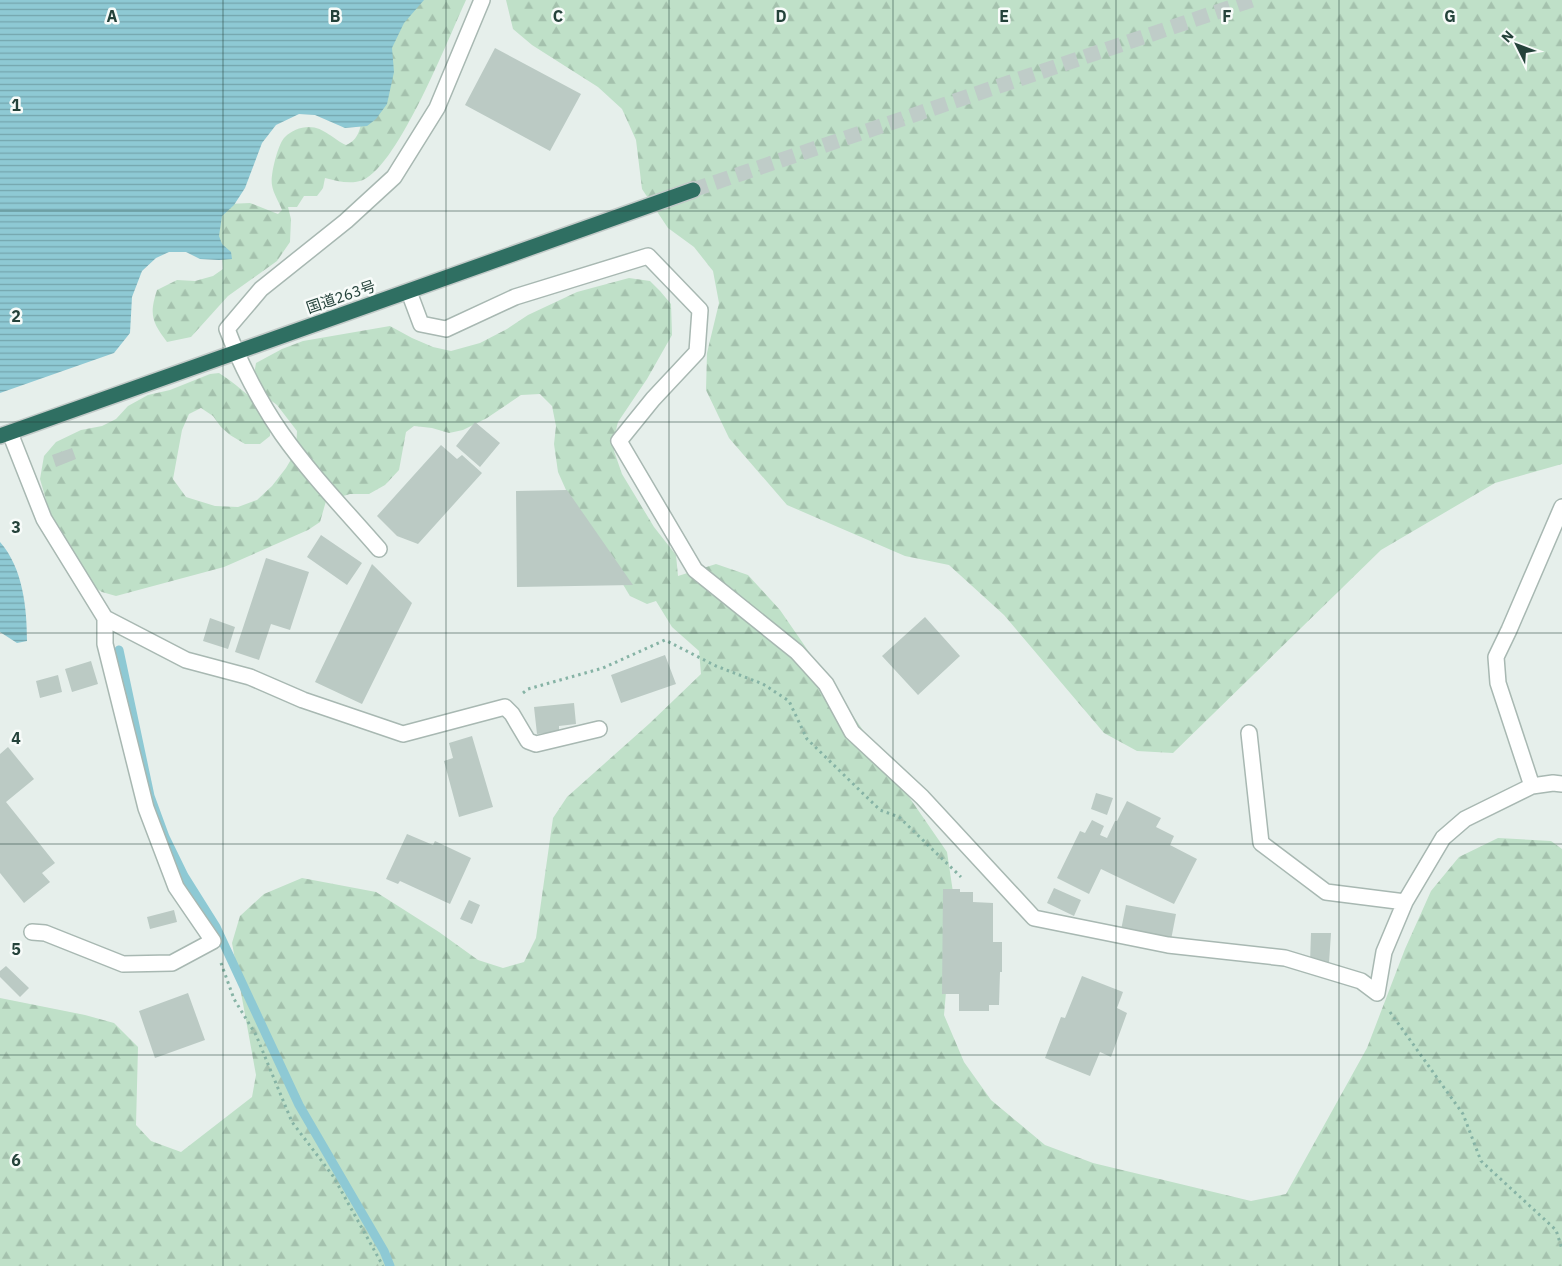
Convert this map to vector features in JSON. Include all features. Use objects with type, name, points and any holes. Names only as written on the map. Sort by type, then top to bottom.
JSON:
[{"type":"highway","name":"国道263号","points":[[5,434],[693,190]]},
{"type":"street","points":[[379,549],[318,480],[282,434],[236,352],[227,329],[261,289],[346,221],[394,177],[437,108],[482,0]]},
{"type":"street","points":[[409,292],[421,324],[446,330],[515,297],[648,256],[700,310],[696,352],[653,399],[619,441],[695,570],[797,652],[826,684],[852,732],[922,797],[1034,918],[1168,945],[1285,958],[1361,981],[1377,994],[1384,952],[1405,902],[1443,838],[1465,819],[1532,786],[1553,783],[1562,784]]},
{"type":"street","points":[[5,434],[44,519],[105,618],[186,660],[250,677],[304,700],[403,734],[504,708],[512,714],[528,741],[536,744],[599,729]]},
{"type":"street","points":[[1532,786],[1498,683],[1496,657],[1562,507]]},
{"type":"street","points":[[32,932],[45,933],[123,964],[172,963],[213,941],[176,887],[146,808],[105,644],[105,618]]},
{"type":"street","points":[[1249,733],[1261,843],[1326,892],[1405,902]]},
{"type":"path","points":[[504,708],[528,690],[602,668],[665,640],[716,666],[764,684],[789,701],[807,739],[880,810],[899,817],[960,877],[969,880]]},
{"type":"path","points":[[213,941],[234,999],[256,1035],[292,1122],[333,1176],[383,1266]]},
{"type":"path","points":[[1377,994],[1463,1114],[1481,1161],[1556,1230],[1562,1249]]},
{"type":"green space","points":[[412,0],[466,0],[421,99],[392,151],[377,169],[363,180],[349,182],[325,178],[323,188],[317,196],[304,196],[297,207],[288,207],[291,219],[290,242],[277,261],[228,296],[191,337],[167,342],[153,318],[153,306],[157,290],[177,280],[195,281],[213,276],[223,269],[222,254],[211,228],[228,204],[250,203],[278,214],[282,210],[272,181],[277,152],[282,140],[287,135],[293,131],[309,127],[324,131],[346,145],[354,140]]},
{"type":"green space","points":[[506,0],[1562,0],[1562,464],[1495,483],[1381,550],[1173,753],[1137,751],[1104,733],[1004,615],[949,565],[905,556],[787,505],[729,438],[706,390],[707,353],[719,303],[713,271],[694,247],[668,228],[642,189],[636,140],[622,109],[598,87],[532,45],[513,29]]},
{"type":"green space","points":[[629,278],[650,281],[671,304],[672,335],[647,379],[618,422],[614,438],[614,451],[622,474],[654,527],[676,555],[678,576],[716,564],[748,575],[780,610],[947,852],[954,899],[944,1015],[964,1062],[991,1100],[1045,1145],[1093,1163],[1251,1201],[1286,1194],[1367,1048],[1405,949],[1431,891],[1459,857],[1498,838],[1551,841],[1562,849],[1562,1266],[0,1266],[0,998],[85,1015],[114,1023],[138,1047],[136,1125],[151,1141],[181,1152],[252,1097],[256,1075],[232,943],[240,916],[264,894],[302,878],[376,892],[439,932],[478,960],[503,968],[524,962],[536,938],[553,818],[567,797],[650,723],[701,674],[699,651],[672,627],[656,601],[647,604],[630,596],[566,490],[558,472],[554,444],[556,426],[552,406],[540,394],[521,395],[487,418],[463,430],[449,433],[432,428],[414,426],[406,432],[399,470],[385,485],[369,494],[350,494],[326,501],[320,522],[308,530],[224,567],[116,596],[102,592],[81,579],[61,552],[40,479],[44,456],[56,442],[81,430],[102,426],[116,419],[128,406],[148,395],[170,390],[210,374],[219,373],[257,403],[271,424],[270,436],[260,444],[245,444],[230,435],[213,416],[201,408],[189,414],[182,430],[173,479],[186,497],[215,506],[238,507],[257,500],[272,486],[296,451],[297,431],[277,405],[261,393],[253,380],[256,363],[282,349],[303,341],[390,326],[433,347],[451,351],[480,343],[507,329],[528,315],[577,292]]},
{"type":"water","points":[[0,0],[424,0],[404,23],[392,48],[394,72],[387,104],[376,119],[367,126],[345,128],[315,115],[299,114],[276,125],[262,143],[245,188],[234,205],[222,216],[219,236],[222,244],[231,252],[232,259],[200,259],[186,252],[169,252],[156,258],[142,271],[132,297],[130,333],[114,353],[0,393]]},
{"type":"water","points":[[0,542],[8,552],[19,576],[25,602],[27,641],[17,643],[0,632]]},
{"type":"building","points":[[495,48],[581,94],[550,151],[465,105]]},
{"type":"building","points":[[475,422],[500,443],[480,467],[456,446]]},
{"type":"building","points":[[441,445],[457,459],[462,455],[482,473],[418,544],[397,536],[377,516]]},
{"type":"building","points":[[72,448],[76,459],[56,467],[52,455]]},
{"type":"building","points":[[567,490],[633,585],[517,587],[516,491]]},
{"type":"building","points":[[321,535],[362,563],[347,585],[307,557]]},
{"type":"building","points":[[266,558],[309,572],[290,630],[271,624],[259,660],[235,652]]},
{"type":"building","points":[[372,564],[412,603],[362,704],[315,682]]},
{"type":"building","points":[[925,617],[960,656],[918,695],[882,656]]},
{"type":"building","points":[[210,618],[235,627],[228,649],[203,641]]},
{"type":"building","points":[[665,655],[676,684],[621,703],[611,675]]},
{"type":"building","points":[[91,661],[98,684],[72,692],[65,669]]},
{"type":"building","points":[[58,675],[62,692],[40,698],[36,681]]},
{"type":"building","points":[[574,703],[576,724],[559,726],[559,732],[537,734],[534,707]]},
{"type":"building","points":[[472,736],[493,807],[459,817],[444,761],[453,758],[449,743]]},
{"type":"building","points":[[8,747],[34,779],[6,802],[55,863],[42,873],[50,882],[24,903],[0,873],[0,754]]},
{"type":"building","points":[[1096,793],[1113,798],[1107,815],[1091,809]]},
{"type":"building","points":[[1127,801],[1161,818],[1156,827],[1174,836],[1170,845],[1197,859],[1174,904],[1101,869],[1089,894],[1057,878],[1080,831],[1085,833],[1092,820],[1104,826],[1100,835],[1107,838]]},
{"type":"building","points":[[407,834],[433,845],[435,841],[471,858],[450,904],[400,881],[398,884],[386,879]]},
{"type":"building","points":[[1054,888],[1081,900],[1074,916],[1047,903]]},
{"type":"building","points":[[943,889],[960,889],[960,892],[973,892],[973,902],[993,903],[993,942],[1002,942],[1002,972],[1000,972],[999,1005],[989,1005],[989,1011],[959,1011],[959,994],[942,994]]},
{"type":"building","points":[[469,900],[480,905],[472,924],[460,919]]},
{"type":"building","points":[[1126,905],[1176,914],[1170,945],[1120,935]]},
{"type":"building","points":[[174,910],[177,922],[150,929],[147,917]]},
{"type":"building","points":[[1311,933],[1331,933],[1329,963],[1310,963]]},
{"type":"building","points":[[6,966],[29,988],[20,997],[0,977],[0,971]]},
{"type":"building","points":[[1082,976],[1123,992],[1117,1008],[1127,1013],[1111,1057],[1100,1052],[1090,1076],[1045,1058],[1061,1017],[1065,1018]]},
{"type":"building","points":[[188,993],[205,1040],[155,1058],[139,1011]]},
{"type":"waterway","points":[[119,650],[150,796],[165,837],[184,876],[216,927],[299,1105],[384,1251],[390,1266]]},
{"type":"tunnel","points":[[693,190],[1252,0]]}]
